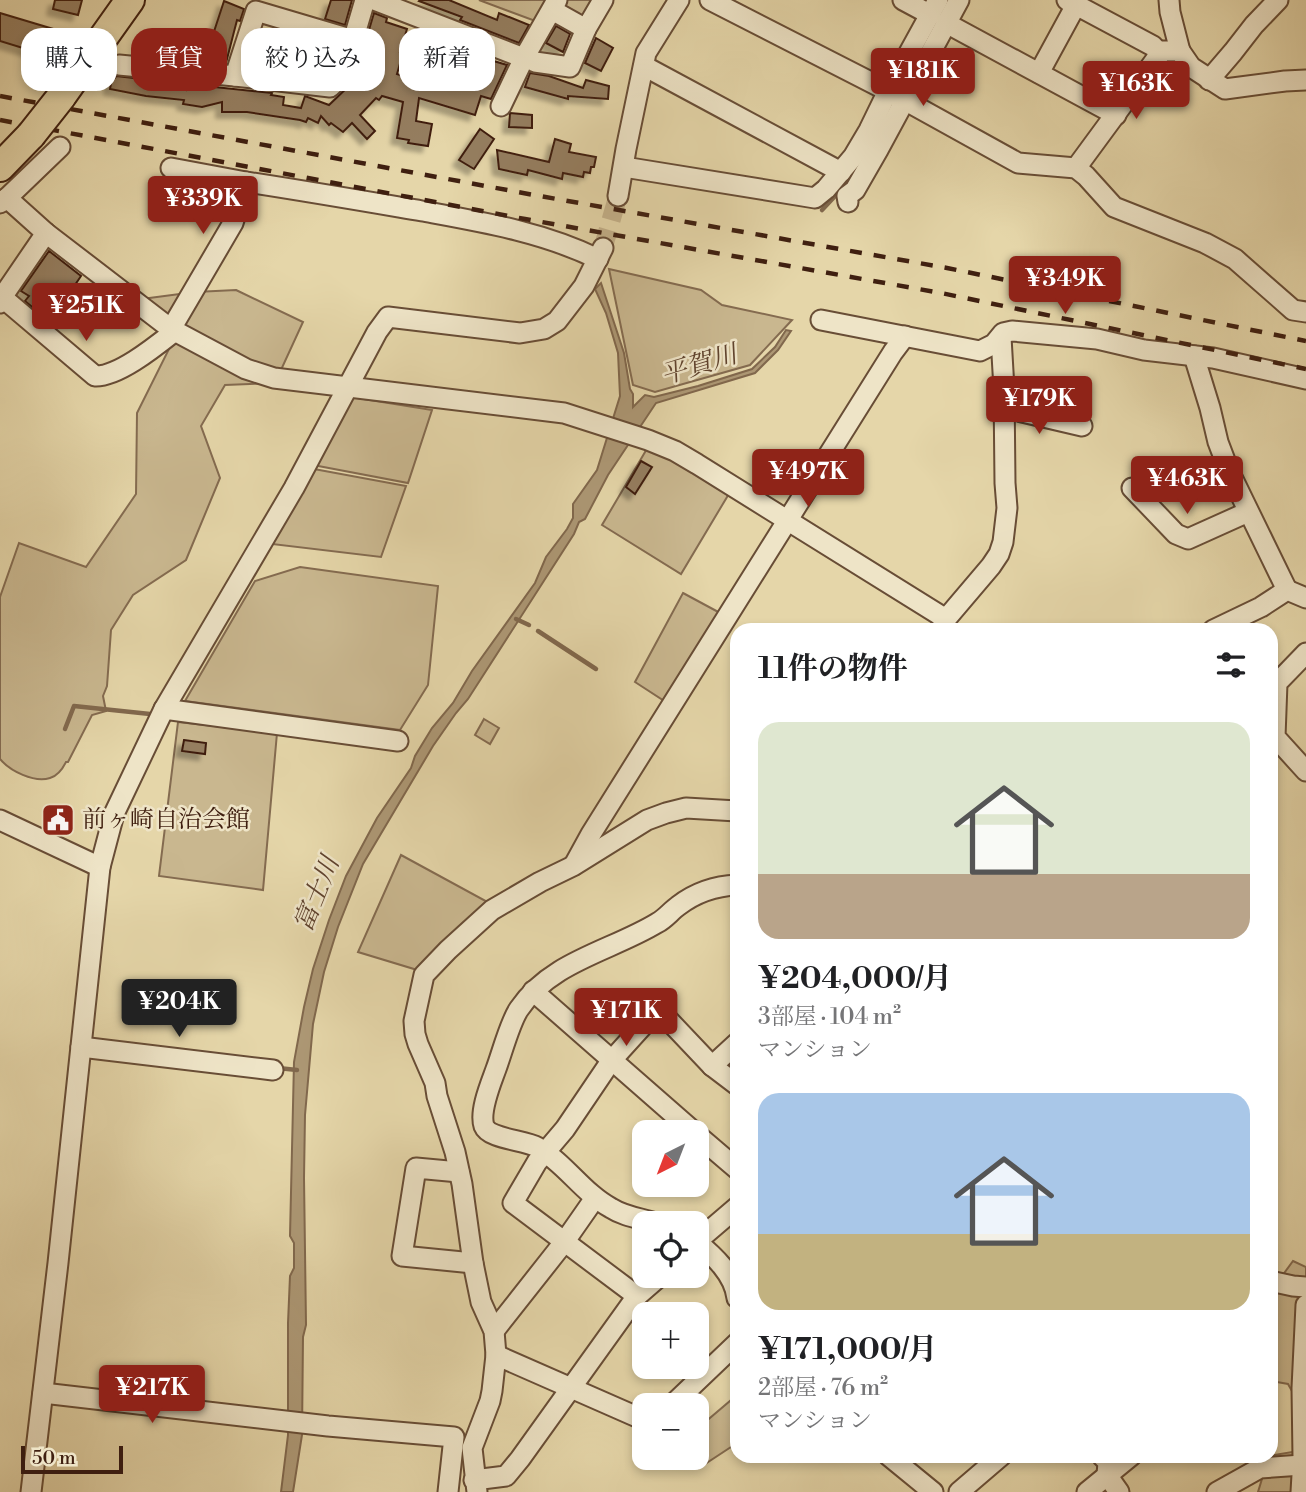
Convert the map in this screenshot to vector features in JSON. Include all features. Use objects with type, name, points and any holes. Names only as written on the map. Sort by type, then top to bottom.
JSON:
[{"type":"highway","points":[[0,167],[31,135],[61,97],[130,0]]},
{"type":"street","points":[[357,28],[365,0]]},
{"type":"street","points":[[374,0],[541,61],[570,67],[586,29],[603,0]]},
{"type":"street","points":[[618,196],[624,130],[646,53],[679,0]]},
{"type":"street","points":[[710,0],[896,95],[1018,163],[1076,168],[1114,207],[1205,243],[1236,259],[1293,310],[1306,312]]},
{"type":"street","points":[[903,0],[938,13],[1116,115]]},
{"type":"street","points":[[848,202],[847,196],[855,190],[896,95],[938,13],[959,0]]},
{"type":"street","points":[[1076,168],[1116,115],[1170,53],[1169,0]]},
{"type":"street","points":[[1209,80],[1278,0]]},
{"type":"street","points":[[1039,73],[1071,2],[1170,53],[1225,89],[1306,80]]},
{"type":"street","points":[[501,106],[541,61],[554,5],[586,29]]},
{"type":"street","points":[[251,28],[256,11],[313,28]]},
{"type":"street","points":[[235,76],[241,57]]},
{"type":"street","points":[[119,65],[241,77]]},
{"type":"street","points":[[644,66],[841,172]]},
{"type":"street","points":[[620,161],[815,198],[853,158],[869,130],[896,95]]},
{"type":"street","points":[[60,147],[3,201],[173,330],[246,369],[274,378],[564,413],[648,440],[686,457],[789,520],[940,623]]},
{"type":"street","points":[[31,1492],[100,867],[114,814],[164,709],[294,488],[377,332],[388,317],[520,333],[544,329],[557,321],[584,286],[601,253],[532,233],[463,218],[171,168]]},
{"type":"street","points":[[46,233],[2,296],[95,376],[103,376],[135,360],[173,330],[233,223],[246,182]]},
{"type":"street","points":[[821,320],[980,351],[994,344],[1003,332],[1012,331],[1102,340],[1144,350],[1213,358],[1306,379]]},
{"type":"street","points":[[573,866],[905,336]]},
{"type":"street","points":[[945,623],[991,566],[1003,542],[1007,508],[1001,337]]},
{"type":"street","points":[[1194,356],[1217,442],[1248,512],[1287,590],[1306,598]]},
{"type":"street","points":[[1004,408],[1082,426]]},
{"type":"street","points":[[1132,488],[1176,534],[1188,539],[1248,512]]},
{"type":"street","points":[[1228,623],[1261,607],[1287,590]]},
{"type":"street","points":[[1278,682],[1306,653]]},
{"type":"street","points":[[164,709],[398,741]]},
{"type":"street","points":[[1278,742],[1306,771]]},
{"type":"street","points":[[448,1492],[464,1438],[490,1401],[496,1355],[494,1331],[481,1302],[472,1263],[455,1152],[435,1083],[415,1034],[414,1021],[424,975],[492,910],[573,866],[648,820],[686,808],[730,811]]},
{"type":"street","points":[[0,820],[100,867]]},
{"type":"street","points":[[632,1218],[595,1198],[545,1152],[533,1145],[489,1133],[484,1125],[485,1103],[517,1011],[533,991],[548,978],[578,961],[659,922],[690,897],[718,885],[730,885]]},
{"type":"street","points":[[533,991],[680,1120]]},
{"type":"street","points":[[638,1296],[513,1203],[545,1152],[565,1129],[611,1061],[658,1009],[712,1066],[730,1080]]},
{"type":"street","points":[[81,1047],[274,1070]]},
{"type":"street","points":[[712,1066],[730,1049]]},
{"type":"street","points":[[709,1145],[730,1163]]},
{"type":"street","points":[[459,1172],[416,1168],[402,1256],[472,1263]]},
{"type":"street","points":[[494,1331],[565,1241],[595,1198]]},
{"type":"street","points":[[709,1231],[730,1213]]},
{"type":"street","points":[[709,1254],[730,1278]]},
{"type":"street","points":[[1278,1283],[1306,1287]]},
{"type":"street","points":[[43,1392],[328,1426],[464,1438],[472,1448],[476,1486],[506,1476],[638,1296],[647,1288]]},
{"type":"street","points":[[1301,1492],[1304,1461],[1302,1388],[1306,1306]]},
{"type":"street","points":[[684,1393],[730,1350]]},
{"type":"street","points":[[496,1355],[632,1415]]},
{"type":"street","points":[[1217,1492],[1260,1468],[1304,1461]]},
{"type":"street","points":[[898,1463],[933,1492]]},
{"type":"street","points":[[959,1492],[994,1463]]},
{"type":"street","points":[[1105,1465],[1116,1470],[1124,1463]]},
{"type":"street","points":[[1087,1492],[1105,1465]]},
{"type":"street","points":[[1105,1465],[1119,1492]]},
{"type":"shaded area","points":[[479,0],[550,0],[538,22]]},
{"type":"shaded area","points":[[564,0],[595,0],[582,21],[560,9]]},
{"type":"shaded area","points":[[609,269],[701,290],[722,305],[792,320],[750,365],[655,392],[633,385]]},
{"type":"shaded area","points":[[601,283],[624,353],[633,394],[633,407],[645,395],[654,397],[752,369],[775,347],[786,330],[791,331],[778,350],[755,373],[656,403],[608,475],[585,519],[579,522],[574,534],[468,699],[433,746],[363,864],[338,927],[324,972],[313,1024],[305,1115],[306,1325],[303,1337],[302,1435],[293,1492],[281,1492],[288,1435],[288,1323],[290,1276],[294,1268],[294,1243],[290,1236],[294,1062],[313,969],[346,876],[377,818],[411,768],[432,728],[453,703],[472,671],[535,583],[546,557],[573,518],[573,504],[597,470],[620,396],[618,353],[606,313],[595,289]]},
{"type":"shaded area","points":[[236,290],[303,322],[275,383],[225,385],[201,426],[220,478],[186,560],[133,595],[111,630],[107,686],[103,696],[106,711],[92,715],[68,762],[55,776],[37,779],[23,775],[0,759],[0,597],[19,543],[86,567],[136,494],[137,413],[172,343],[134,300]]},
{"type":"shaded area","points":[[351,397],[432,410],[408,483],[313,465]]},
{"type":"shaded area","points":[[648,447],[670,456],[730,492],[681,574],[602,525]]},
{"type":"shaded area","points":[[314,469],[406,486],[381,557],[272,544]]},
{"type":"shaded area","points":[[300,567],[438,586],[428,685],[400,730],[185,701],[255,581]]},
{"type":"shaded area","points":[[683,593],[722,614],[669,704],[635,682]]},
{"type":"shaded area","points":[[484,719],[499,728],[490,744],[475,735]]},
{"type":"shaded area","points":[[178,722],[277,733],[263,890],[159,876]]},
{"type":"shaded area","points":[[401,855],[493,905],[424,972],[358,952]]},
{"type":"shaded area","points":[[1293,1261],[1306,1267],[1306,1396],[1293,1393],[1288,1384],[1278,1382],[1278,1281]]},
{"type":"shaded area","points":[[730,1401],[730,1448],[709,1461],[709,1419]]},
{"type":"shaded area","points":[[1292,1452],[1306,1468],[1306,1492],[1258,1492],[1267,1463],[1278,1463],[1278,1454]]},
{"type":"building","points":[[55,0],[82,0],[78,15],[53,9]]},
{"type":"building","points":[[331,0],[352,0],[345,25],[325,19]]},
{"type":"building","points":[[449,0],[497,20],[499,13],[529,25],[519,43],[495,34],[495,28],[481,28],[460,20],[462,17],[419,1]]},
{"type":"building","points":[[224,1],[244,9],[240,21],[237,20],[227,59],[227,28],[215,28]]},
{"type":"building","points":[[0,13],[50,28],[21,28],[21,47],[0,41]]},
{"type":"building","points":[[374,13],[387,18],[386,22],[404,28],[399,28],[399,91],[495,91],[491,99],[481,96],[475,115],[419,98],[416,121],[432,124],[428,146],[397,138],[403,102],[382,96],[379,100],[376,98],[360,115],[375,131],[367,139],[352,123],[343,132],[331,123],[329,125],[321,116],[318,123],[308,118],[306,122],[247,112],[222,112],[222,102],[202,107],[183,104],[184,100],[117,90],[117,76],[131,78],[131,91],[227,91],[227,88],[272,93],[271,95],[284,97],[283,105],[301,108],[305,96],[329,105],[344,91],[385,91],[385,28],[370,28]]},
{"type":"building","points":[[556,26],[570,34],[563,52],[546,43]]},
{"type":"building","points":[[596,38],[613,48],[601,71],[585,63]]},
{"type":"building","points":[[495,61],[507,65],[495,90]]},
{"type":"building","points":[[530,73],[549,76],[583,88],[586,80],[609,86],[608,99],[568,96],[568,99],[525,87]]},
{"type":"building","points":[[510,113],[532,115],[532,128],[509,127]]},
{"type":"building","points":[[480,129],[494,139],[474,169],[459,160]]},
{"type":"building","points":[[555,139],[571,144],[569,152],[596,157],[590,173],[584,172],[583,177],[563,173],[562,179],[528,170],[527,175],[499,169],[497,150],[549,162]]},
{"type":"building","points":[[49,251],[81,276],[50,322],[25,301],[29,296],[21,291]]},
{"type":"building","points":[[641,461],[652,467],[635,494],[626,487]]},
{"type":"building","points":[[184,740],[206,743],[205,754],[182,751]]},
{"type":"waterway","name":"平賀川","points":[[822,210],[851,179]]},
{"type":"waterway","points":[[516,619],[529,625]]},
{"type":"waterway","points":[[538,631],[596,669]]},
{"type":"waterway","points":[[65,729],[74,706],[150,714]]},
{"type":"waterway","points":[[278,1068],[297,1070]]},
{"type":"tunnel","points":[[603,248],[618,196]]},
{"type":"railway","points":[[0,96],[947,268],[1306,341]]},
{"type":"railway","points":[[0,120],[525,219],[941,293],[1306,369]]},
{"type":"place","name":"前ヶ崎自治会館","points":[[58,820]]},
{"type":"water label","name":"富士川","points":[[317,894]]}]
